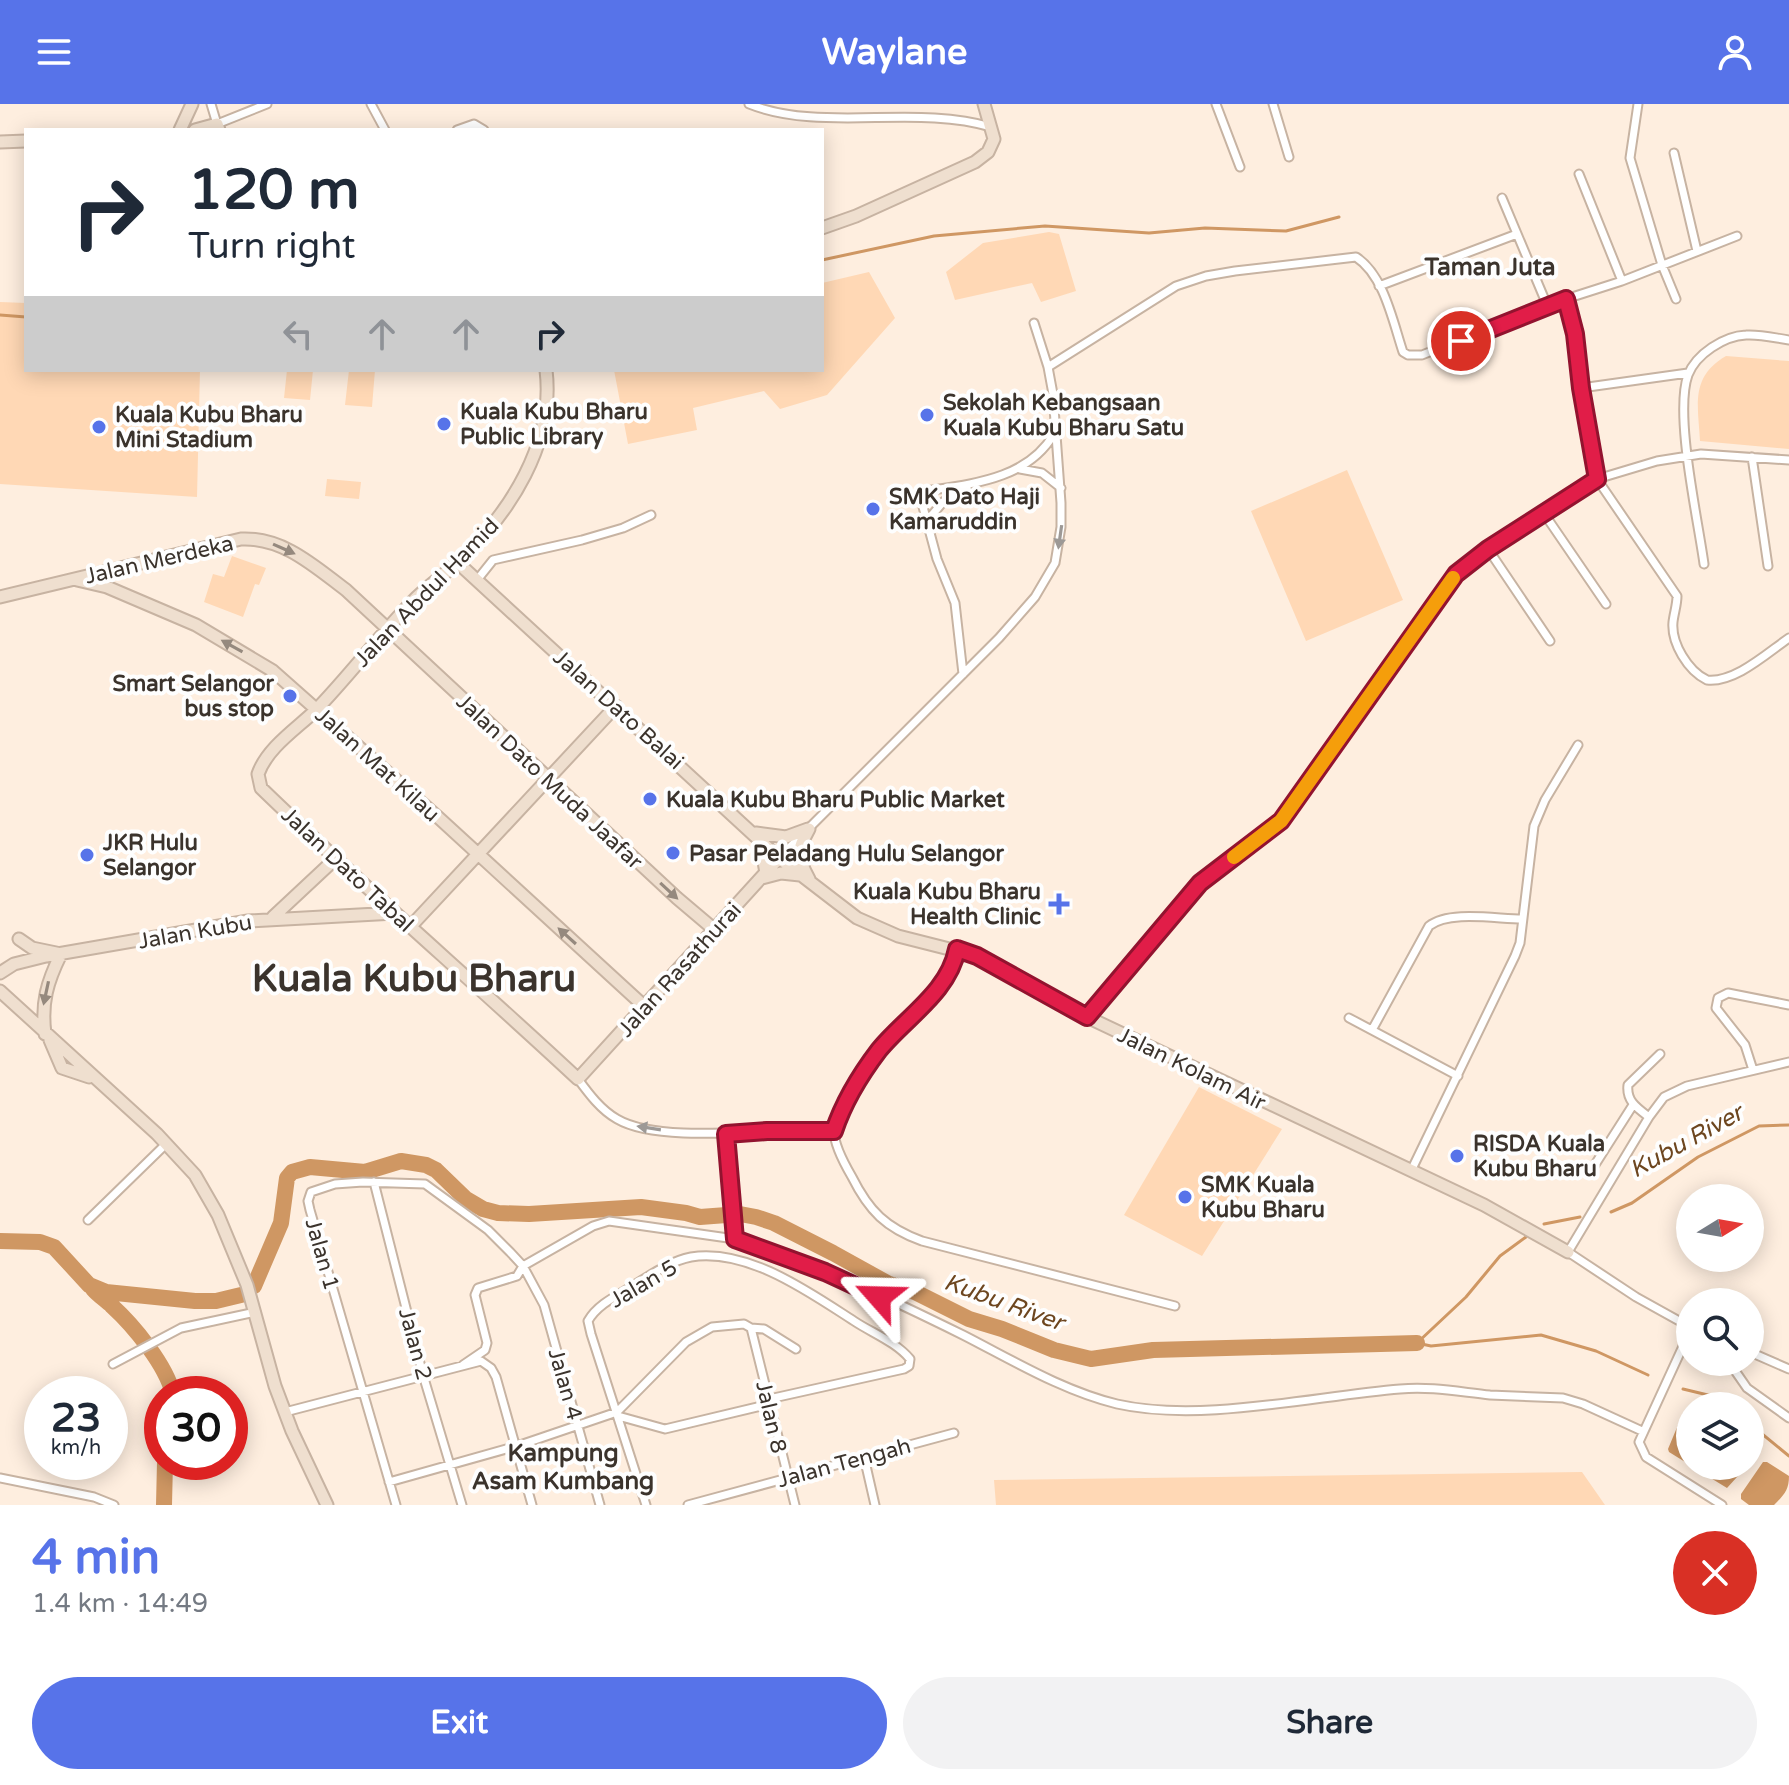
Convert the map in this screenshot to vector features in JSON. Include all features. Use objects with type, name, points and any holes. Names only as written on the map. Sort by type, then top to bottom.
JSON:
[{"type":"street","points":[[181,128],[192,104]]},
{"type":"street","points":[[211,104],[218,127],[267,104]]},
{"type":"street","points":[[371,104],[384,128]]},
{"type":"street","points":[[749,104],[796,114],[946,116],[993,128]]},
{"type":"street","points":[[824,227],[975,162],[992,145],[993,128],[984,104]]},
{"type":"street","points":[[1216,104],[1240,167]]},
{"type":"street","points":[[1273,104],[1289,157]]},
{"type":"street","points":[[1638,104],[1630,154],[1662,265],[1676,299]]},
{"type":"street","points":[[0,142],[24,141]]},
{"type":"street","points":[[1674,153],[1697,251]]},
{"type":"street","points":[[1579,174],[1622,281]]},
{"type":"street","points":[[1502,198],[1547,305]]},
{"type":"street","points":[[1379,286],[1517,234]]},
{"type":"street","points":[[1048,367],[1162,293],[1206,276],[1356,257],[1379,286],[1403,352],[1413,356],[1432,352],[1547,305],[1622,281],[1737,236]]},
{"type":"street","points":[[1566,299],[1575,334],[1597,479],[1677,596],[1673,617],[1674,636],[1692,669],[1707,680],[1721,679],[1789,638]]},
{"type":"street","points":[[779,858],[999,638],[1044,583],[1055,563],[1059,547],[1061,488],[1048,367],[1034,323]]},
{"type":"street","points":[[1704,564],[1683,417],[1688,373],[1706,351],[1734,337],[1748,334],[1789,340]]},
{"type":"street","name":"Jalan Abdul Hamid","points":[[261,788],[258,781],[261,766],[387,628],[499,517],[530,465],[546,414],[549,393],[546,372]]},
{"type":"street","points":[[1581,388],[1688,373]]},
{"type":"street","points":[[963,674],[955,603],[937,559],[919,492],[971,484],[1018,469],[1037,457],[1055,432]]},
{"type":"street","points":[[1087,1017],[1200,883],[1281,821],[1446,585],[1488,549],[1597,479],[1657,461],[1726,454],[1789,460]]},
{"type":"street","points":[[1752,457],[1768,566]]},
{"type":"street","points":[[1018,469],[1042,473],[1061,488]]},
{"type":"street","points":[[927,521],[943,502],[971,484]]},
{"type":"street","points":[[1543,512],[1606,604]]},
{"type":"street","points":[[477,580],[493,560],[582,540],[623,528],[651,515]]},
{"type":"street","name":"Jalan Merdeka","points":[[0,597],[251,539],[265,541],[302,557],[346,590],[387,628]]},
{"type":"street","points":[[1488,549],[1550,641]]},
{"type":"street","name":"Jalan Dato Balai","points":[[457,562],[779,858]]},
{"type":"street","points":[[102,571],[107,587]]},
{"type":"street","name":"Jalan Mat Kilau","points":[[73,579],[107,587],[196,625],[273,671],[645,1007]]},
{"type":"street","name":"Jalan Dato Muda Jaafar","points":[[387,628],[716,931]]},
{"type":"street","points":[[411,926],[616,706]]},
{"type":"street","points":[[1411,1171],[1515,956],[1520,943],[1534,826],[1545,800],[1578,745]]},
{"type":"street","name":"Jalan Dato Tabal","points":[[261,788],[334,860],[578,1079]]},
{"type":"street","points":[[801,875],[781,873],[764,876],[756,836],[786,837],[809,829]]},
{"type":"street","points":[[809,829],[798,856],[811,884]]},
{"type":"street","points":[[315,877],[317,844]]},
{"type":"street","name":"Jalan Kolam Air","points":[[779,858],[842,908],[875,928],[977,956],[1087,1017],[1484,1205],[1568,1252]]},
{"type":"street","name":"Jalan Rasathurai","points":[[578,1079],[716,931],[779,858]]},
{"type":"street","points":[[273,918],[334,860]]},
{"type":"street","points":[[301,894],[316,916]]},
{"type":"street","name":"Jalan Kubu","points":[[0,973],[14,964],[61,954],[273,918],[395,913]]},
{"type":"street","points":[[1372,1030],[1429,926],[1435,921],[1455,917],[1522,919]]},
{"type":"street","points":[[19,939],[32,948],[61,954],[45,987],[43,1012],[48,1036],[62,1068],[97,1080],[195,1175],[213,1205],[256,1312],[275,1386],[327,1505]]},
{"type":"street","points":[[957,949],[949,974],[879,1051],[848,1095],[834,1131],[847,1168],[867,1203],[898,1233],[1175,1306]]},
{"type":"street","points":[[0,991],[48,1036]]},
{"type":"street","points":[[1753,1070],[1745,1045],[1716,1008],[1718,998],[1728,993],[1789,1005]]},
{"type":"street","points":[[1349,1018],[1458,1076]]},
{"type":"street","points":[[1649,1117],[1633,1105],[1627,1092],[1628,1085],[1660,1054]]},
{"type":"street","points":[[1676,1321],[1568,1252],[1664,1097],[1674,1091],[1789,1062]]},
{"type":"street","points":[[578,1079],[599,1104],[619,1121],[649,1129],[726,1134],[834,1131]]},
{"type":"street","points":[[1589,1174],[1633,1105]]},
{"type":"street","points":[[726,1134],[735,1239]]},
{"type":"street","points":[[88,1220],[166,1144]]},
{"type":"street","name":"Jalan 1","points":[[396,1505],[308,1201],[309,1195],[317,1189],[374,1182],[417,1183],[433,1187],[488,1230],[523,1266]]},
{"type":"street","name":"Jalan 2","points":[[374,1182],[423,1375],[462,1505]]},
{"type":"street","points":[[463,1365],[485,1350],[487,1343],[475,1295],[478,1288],[517,1276],[523,1266],[593,1226],[609,1221],[735,1239],[825,1272],[934,1321],[1038,1373],[1115,1404],[1156,1410],[1209,1409],[1398,1389],[1433,1389],[1563,1398],[1642,1431]]},
{"type":"street","name":"Jalan 5","points":[[646,1505],[591,1334],[589,1317],[607,1302],[656,1272],[689,1257],[732,1260],[767,1270],[800,1285],[895,1346],[910,1359],[909,1366],[904,1369],[769,1401]]},
{"type":"street","name":"Jalan 4","points":[[523,1266],[544,1305],[600,1505]]},
{"type":"street","points":[[113,1364],[181,1328],[256,1312]]},
{"type":"street","points":[[389,1482],[618,1414],[667,1359],[697,1334],[712,1327],[736,1323],[764,1329],[796,1349]]},
{"type":"street","name":"Jalan 8","points":[[751,1328],[795,1505]]},
{"type":"street","points":[[1764,1358],[1789,1369]]},
{"type":"street","points":[[1676,1359],[1639,1442],[1646,1457],[1722,1505]]},
{"type":"street","points":[[285,1412],[481,1361],[491,1368],[517,1446],[532,1505]]},
{"type":"street","points":[[1739,1376],[1747,1388],[1789,1418]]},
{"type":"street","points":[[618,1414],[665,1429],[769,1401]]},
{"type":"street","name":"Jalan Tengah","points":[[688,1505],[711,1502],[786,1477],[954,1433]]},
{"type":"street","points":[[864,1457],[875,1505]]},
{"type":"street","points":[[0,1478],[94,1497],[114,1505]]},
{"type":"shaded area","points":[[1049,232],[1059,234],[1076,291],[1041,302],[1032,283],[955,300],[946,272],[983,243]]},
{"type":"shaded area","points":[[869,272],[895,318],[827,395],[780,409],[764,391],[693,408],[697,430],[628,444],[614,372],[824,372],[824,283]]},
{"type":"shaded area","name":"Kuala Kubu Bharu Mini Stadium","points":[[0,302],[24,303],[24,372],[200,372],[197,497],[0,484]]},
{"type":"shaded area","points":[[1726,356],[1789,361],[1789,449],[1700,441],[1698,404],[1701,383],[1714,364]]},
{"type":"shaded area","points":[[287,372],[313,372],[310,400],[284,398]]},
{"type":"shaded area","points":[[349,372],[375,372],[372,407],[345,405]]},
{"type":"shaded area","points":[[1347,470],[1403,600],[1306,641],[1251,511]]},
{"type":"shaded area","points":[[327,479],[361,482],[359,499],[325,496]]},
{"type":"shaded area","points":[[232,556],[266,568],[259,585],[255,584],[243,617],[204,602],[213,574],[224,577]]},
{"type":"shaded area","points":[[1199,1087],[1282,1129],[1202,1256],[1124,1215]]},
{"type":"shaded area","points":[[1676,1430],[1676,1456],[1668,1449]]},
{"type":"shaded area","points":[[1764,1462],[1789,1476],[1787,1489],[1774,1505],[1749,1505],[1741,1499],[1751,1480],[1764,1480]]},
{"type":"shaded area","points":[[1582,1472],[1605,1505],[996,1505],[994,1480]]},
{"type":"shaded area","points":[[1714,1480],[1734,1480],[1727,1488]]},
{"type":"waterway","points":[[824,260],[934,236],[1045,226],[1149,233],[1205,228],[1286,231],[1339,217]]},
{"type":"waterway","points":[[0,315],[24,317]]},
{"type":"waterway","name":"Kubu River","points":[[1611,1212],[1632,1203],[1698,1157],[1759,1126],[1789,1125]]},
{"type":"waterway","name":"Kubu River","points":[[254,1286],[281,1223],[287,1178],[292,1172],[310,1167],[365,1172],[401,1161],[436,1170],[466,1199],[498,1213],[641,1207],[700,1217],[740,1214],[756,1217],[774,1223],[889,1284],[915,1292],[969,1319],[1054,1350],[1091,1359],[1153,1350],[1417,1343]]},
{"type":"waterway","name":"Kubu River","points":[[1544,1224],[1580,1217]]},
{"type":"waterway","name":"Kubu River","points":[[1417,1343],[1466,1297],[1500,1256],[1526,1237]]},
{"type":"waterway","name":"Kubu River","points":[[0,1241],[40,1242],[54,1247],[89,1285],[106,1292],[195,1301],[216,1301],[241,1295]]},
{"type":"waterway","points":[[93,1289],[139,1335],[166,1376]]},
{"type":"waterway","points":[[1417,1343],[1431,1346],[1541,1335],[1596,1351],[1648,1375]]},
{"type":"waterway","points":[[1683,1389],[1695,1392]]},
{"type":"waterway","points":[[1764,1435],[1789,1456]]},
{"type":"waterway","points":[[164,1505],[165,1480]]},
{"type":"slow traffic","points":[[1234,857],[1281,821],[1453,578]]},
{"type":"place","name":"Sekolah Kebangsaan Kuala Kubu Bharu Satu","points":[[927,415]]},
{"type":"place","name":"Kuala Kubu Bharu Public Library","points":[[444,424]]},
{"type":"place","name":"Kuala Kubu Bharu Mini Stadium","points":[[99,427]]},
{"type":"place","name":"SMK Dato Haji Kamaruddin","points":[[873,509]]},
{"type":"place","name":"Smart Selangor bus stop","points":[[290,696]]},
{"type":"place","name":"Kuala Kubu Bharu Public Market","points":[[650,799]]},
{"type":"place","name":"Pasar Peladang Hulu Selangor","points":[[673,853]]},
{"type":"place","name":"JKR Hulu Selangor","points":[[87,855]]},
{"type":"place","name":"Kuala Kubu Bharu Health Clinic","points":[[1059,904]]},
{"type":"place","name":"RISDA Kuala Kubu Bharu","points":[[1457,1156]]},
{"type":"place","name":"SMK Kuala Kubu Bharu","points":[[1185,1197]]},
{"type":"district","name":"Taman Juta","points":[[1490,267]]},
{"type":"district","name":"Kuala Kubu Bharu","points":[[414,978]]},
{"type":"district","name":"Kampung Asam Kumbang","points":[[563,1467]]},
{"type":"route","points":[[879,1297],[825,1272],[735,1239],[726,1134],[834,1131],[848,1095],[879,1051],[949,974],[957,949],[977,956],[1087,1017],[1200,883],[1281,821],[1456,574],[1474,558],[1597,479],[1575,334],[1566,299],[1461,341]]}]
